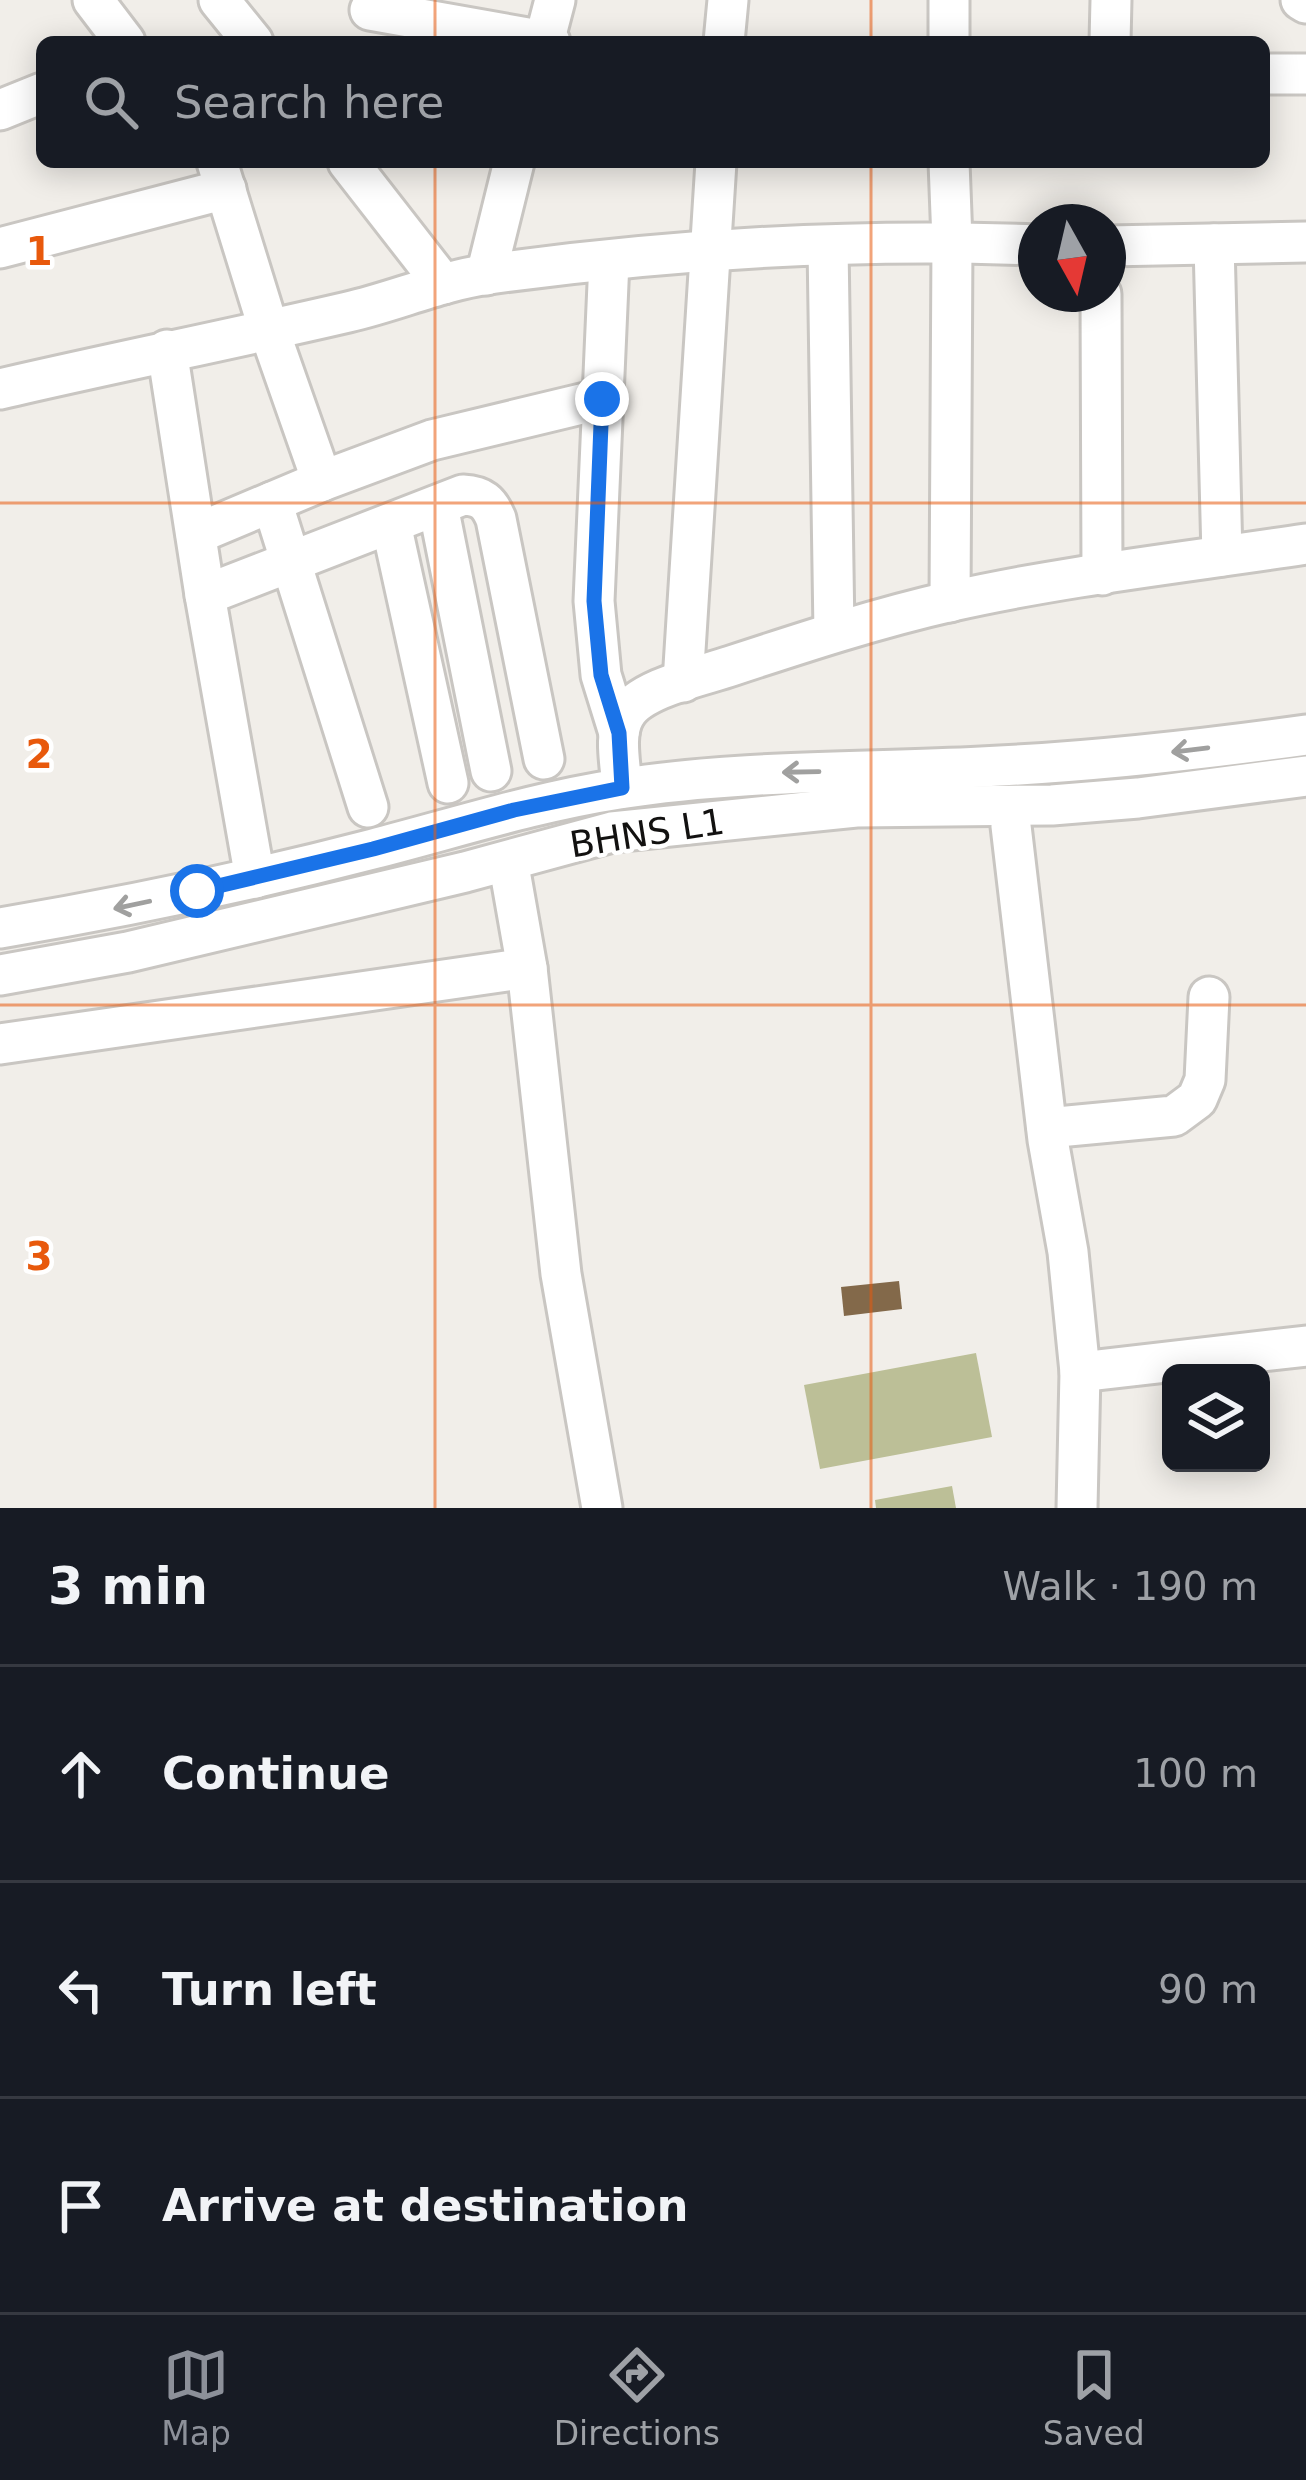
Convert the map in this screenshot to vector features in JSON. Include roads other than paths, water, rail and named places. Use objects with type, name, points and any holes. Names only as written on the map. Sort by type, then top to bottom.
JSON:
[{"type":"street","points":[[94,0],[121,36]]},
{"type":"street","points":[[547,36],[555,0]]},
{"type":"street","points":[[725,36],[728,0]]},
{"type":"street","points":[[949,0],[949,36]]},
{"type":"street","points":[[1110,36],[1111,0]]},
{"type":"street","points":[[365,17],[503,36]]},
{"type":"street","points":[[1270,74],[1306,74]]},
{"type":"street","points":[[0,110],[36,95]]},
{"type":"street","points":[[354,168],[443,284]]},
{"type":"street","points":[[486,275],[513,168]]},
{"type":"street","points":[[683,682],[716,168]]},
{"type":"street","points":[[949,168],[950,602]]},
{"type":"street","points":[[0,248],[222,175],[322,481]]},
{"type":"street","points":[[1126,246],[1306,242]]},
{"type":"street","points":[[0,389],[355,311],[486,275],[711,250],[1018,244]]},
{"type":"street","points":[[1214,244],[1222,556]]},
{"type":"street","points":[[828,246],[834,632]]},
{"type":"street","points":[[609,261],[594,601],[601,675],[619,733],[622,788]]},
{"type":"street","points":[[1101,312],[1102,575]]},
{"type":"street","points":[[166,350],[255,878]]},
{"type":"street","points":[[196,534],[432,440],[602,399]]},
{"type":"street","points":[[206,596],[463,495],[478,496],[490,503],[496,519],[544,759]]},
{"type":"street","points":[[272,502],[368,807]]},
{"type":"street","points":[[437,506],[491,771]]},
{"type":"street","points":[[391,524],[448,783]]},
{"type":"street","points":[[619,733],[625,715],[642,698],[834,632],[950,602],[1306,544]]},
{"type":"street","points":[[0,928],[255,878],[514,810],[622,788],[771,773],[1072,762],[1306,735]]},
{"type":"street","name":"BHNS L1","points":[[0,965],[161,935],[462,859],[642,820],[847,801],[1144,789],[1306,772]]},
{"type":"street","name":"BHNS L1","points":[[0,975],[128,952],[612,832],[856,807],[1116,800],[1306,772]]},
{"type":"street","points":[[0,989],[168,957],[622,850],[763,831],[1011,826],[1306,797]]},
{"type":"street","points":[[1011,826],[1081,1372],[1077,1508]]},
{"type":"street","points":[[511,877],[527,968],[561,1274],[602,1508]]},
{"type":"street","points":[[0,1044],[527,968]]},
{"type":"street","points":[[1047,1128],[1174,1116],[1197,1099],[1205,1080],[1209,997]]},
{"type":"street","points":[[1081,1372],[1306,1346]]}]
